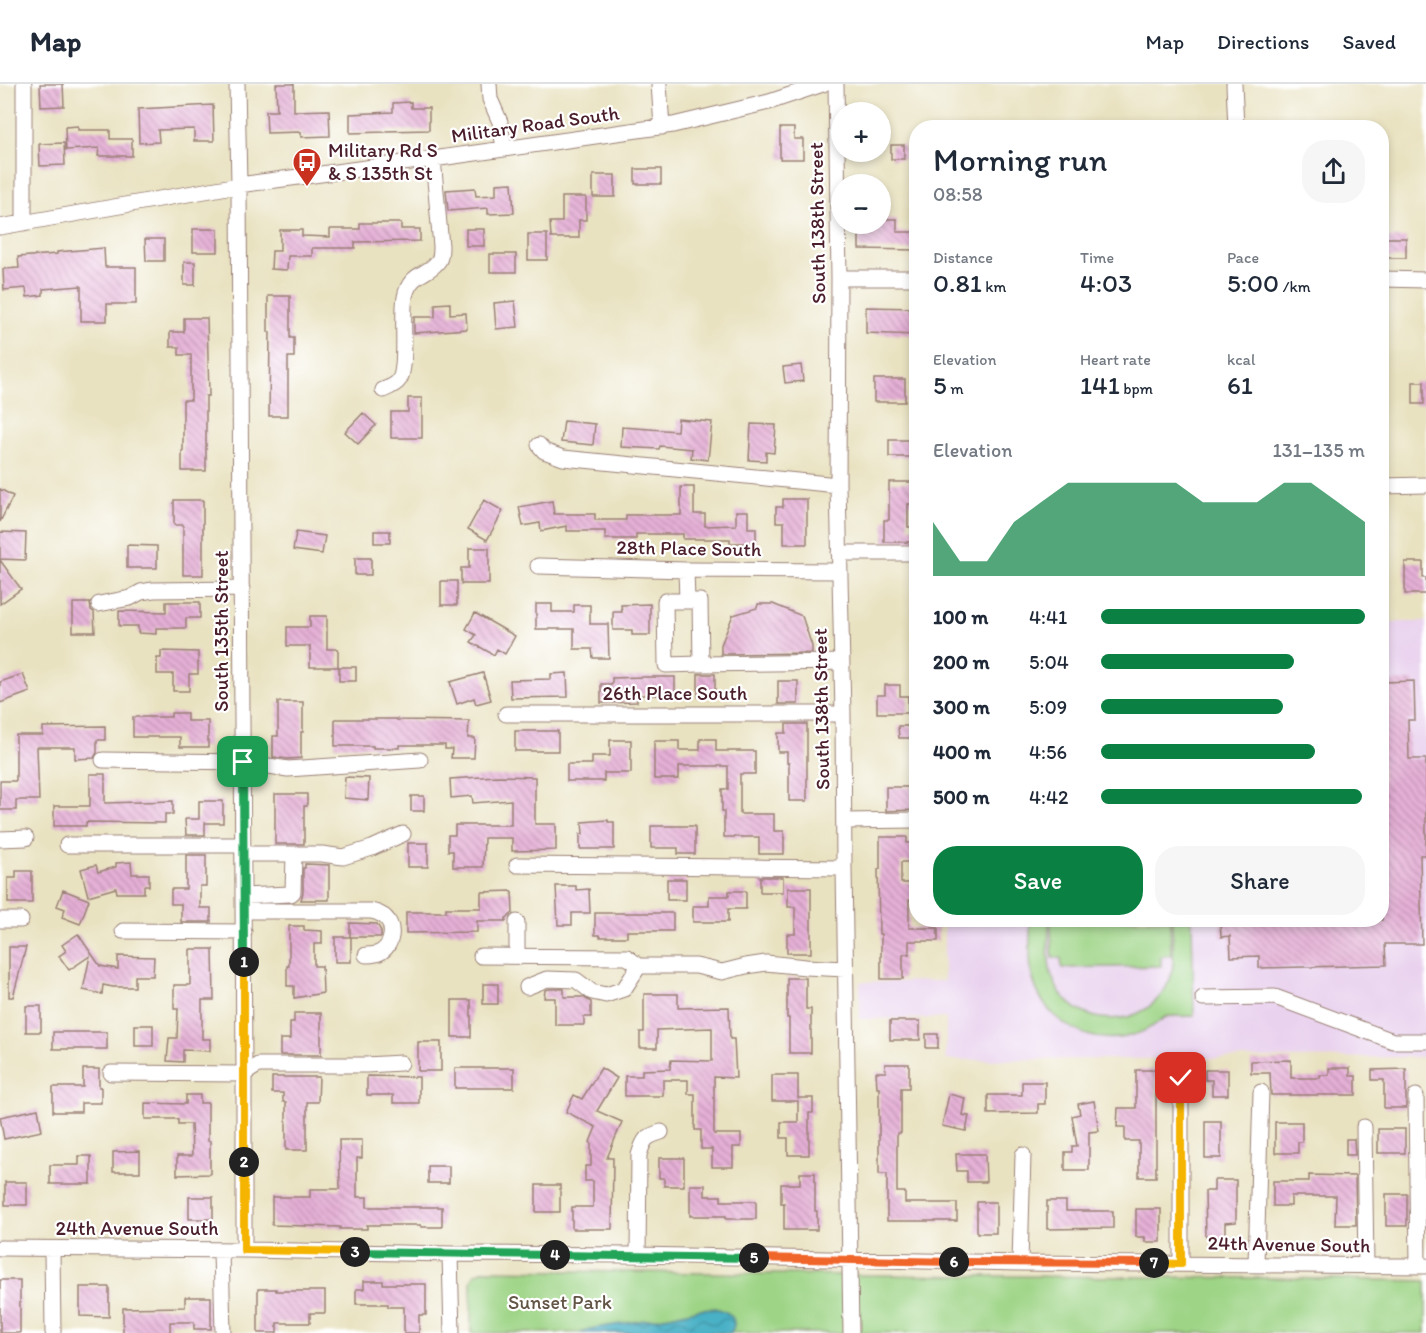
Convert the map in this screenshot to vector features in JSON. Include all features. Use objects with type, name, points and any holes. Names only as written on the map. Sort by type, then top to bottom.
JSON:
[{"type":"street","points":[[24,84],[24,223]]},
{"type":"street","name":"South 135th Street","points":[[237,84],[244,896],[244,1250]]},
{"type":"street","points":[[489,84],[490,99],[500,122],[504,149]]},
{"type":"street","points":[[659,84],[662,126]]},
{"type":"street","name":"Military Road South","points":[[0,227],[239,185],[662,126],[769,102],[823,84]]},
{"type":"street","name":"South 138th Street","points":[[836,84],[839,278],[838,485],[851,1333]]},
{"type":"street","points":[[1234,84],[1236,120]]},
{"type":"street","points":[[383,390],[398,382],[403,370],[405,294],[412,280],[433,266],[440,258],[441,246],[433,159]]},
{"type":"street","points":[[839,278],[909,278]]},
{"type":"street","points":[[1389,279],[1426,280]]},
{"type":"street","points":[[539,445],[544,451],[563,458],[838,485]]},
{"type":"street","points":[[1389,486],[1426,485]]},
{"type":"street","points":[[839,553],[909,553]]},
{"type":"street","name":"28th Place South","points":[[538,566],[840,571]]},
{"type":"street","points":[[686,570],[687,601]]},
{"type":"street","points":[[99,604],[130,598],[141,592],[153,590],[242,589]]},
{"type":"street","points":[[701,664],[700,601],[665,601],[666,665],[842,662]]},
{"type":"street","name":"26th Place South","points":[[506,714],[843,714]]},
{"type":"street","points":[[103,760],[243,762],[288,769],[420,760]]},
{"type":"street","points":[[844,821],[909,820]]},
{"type":"street","points":[[67,845],[243,850],[343,856],[372,848],[403,834]]},
{"type":"street","points":[[0,838],[26,838]]},
{"type":"street","points":[[244,896],[291,894],[293,892],[294,854]]},
{"type":"street","points":[[517,865],[844,868]]},
{"type":"street","points":[[244,912],[370,912],[381,914],[391,926],[392,935],[387,948],[376,954],[366,955]]},
{"type":"street","points":[[0,920],[21,920]]},
{"type":"street","points":[[517,922],[517,956]]},
{"type":"street","points":[[123,931],[244,932]]},
{"type":"street","points":[[481,956],[627,957],[639,966],[696,966],[722,972],[766,963],[846,969]]},
{"type":"street","points":[[527,987],[547,979],[576,980],[592,992],[606,995],[624,989],[639,966]]},
{"type":"street","points":[[1203,998],[1275,998],[1393,1041],[1426,1041]]},
{"type":"street","points":[[111,1073],[244,1074],[258,1065],[401,1063]]},
{"type":"street","points":[[1181,1078],[1181,1264]]},
{"type":"street","points":[[1256,1264],[1261,1092]]},
{"type":"street","points":[[1416,1096],[1422,1266]]},
{"type":"street","points":[[1364,1127],[1366,1266]]},
{"type":"street","points":[[638,1256],[639,1155],[648,1136],[662,1132]]},
{"type":"street","points":[[1020,1263],[1023,1155]]},
{"type":"street","name":"24th Avenue South","points":[[0,1248],[1020,1263],[1422,1266]]},
{"type":"street","points":[[52,1249],[53,1333]]},
{"type":"street","points":[[221,1250],[223,1333]]},
{"type":"street","points":[[450,1254],[452,1333]]},
{"type":"shaded area","points":[[1389,622],[1426,622],[1426,1057],[946,1060],[946,1018],[860,1019],[860,982],[944,981],[944,927],[1389,927]]},
{"type":"green space","points":[[1030,927],[1049,927],[1049,965],[1053,979],[1063,996],[1077,1009],[1094,1016],[1112,1019],[1129,1016],[1146,1009],[1160,996],[1172,972],[1172,927],[1192,927],[1194,1016],[1166,1017],[1139,1033],[1125,1037],[1094,1037],[1079,1032],[1066,1025],[1044,1004],[1032,975]]},
{"type":"green space","points":[[1051,927],[1170,927],[1171,955],[1161,956],[1161,966],[1062,968],[1061,958],[1052,958]]},
{"type":"green space","name":"Sunset Park","points":[[484,1270],[1426,1281],[1426,1333],[471,1333],[471,1281],[475,1274]]},
{"type":"water","points":[[714,1308],[731,1316],[734,1323],[731,1333],[580,1333],[590,1329]]},
{"type":"building","points":[[40,84],[63,84],[64,106],[41,107]]},
{"type":"building","points":[[276,84],[294,84],[294,111],[329,110],[330,136],[301,137],[301,132],[267,133],[266,111],[277,111]]},
{"type":"building","points":[[411,102],[411,108],[429,108],[429,130],[350,133],[350,114],[393,112],[393,103]]},
{"type":"building","points":[[213,105],[214,141],[194,141],[194,129],[158,130],[159,142],[139,143],[138,109]]},
{"type":"building","points":[[78,126],[78,130],[110,130],[110,139],[132,139],[132,156],[98,156],[99,148],[66,150],[65,127]]},
{"type":"building","points":[[780,128],[794,128],[794,139],[803,139],[803,159],[780,159]]},
{"type":"building","points":[[64,143],[65,165],[40,166],[39,144]]},
{"type":"building","points":[[891,145],[904,145],[904,159],[891,159]]},
{"type":"building","points":[[635,169],[661,169],[661,184],[635,184]]},
{"type":"building","points":[[593,175],[615,175],[615,197],[593,197]]},
{"type":"building","points":[[512,183],[514,213],[488,214],[488,208],[448,211],[446,190],[475,188],[476,196],[496,195],[496,184]]},
{"type":"building","points":[[562,197],[586,197],[586,220],[579,220],[579,238],[551,238],[550,222],[562,222]]},
{"type":"building","points":[[891,219],[897,219],[897,232],[909,232],[909,250],[859,249],[859,234],[891,234]]},
{"type":"building","points":[[360,223],[401,223],[401,229],[420,229],[420,241],[355,242],[355,248],[312,248],[312,256],[288,256],[287,270],[271,269],[272,251],[280,251],[280,230],[302,230],[302,236],[330,237],[330,229],[360,229]]},
{"type":"building","points":[[193,229],[218,229],[218,252],[193,252]]},
{"type":"building","points":[[466,229],[484,229],[484,246],[466,246]]},
{"type":"building","points":[[528,234],[547,234],[547,260],[528,260]]},
{"type":"building","points":[[1389,238],[1406,238],[1406,258],[1389,258]]},
{"type":"building","points":[[145,239],[164,239],[164,261],[146,261]]},
{"type":"building","points":[[104,248],[105,267],[136,267],[136,304],[107,304],[107,321],[81,321],[81,286],[43,289],[43,295],[27,297],[26,288],[4,290],[3,269],[19,268],[18,257]]},
{"type":"building","points":[[490,254],[516,254],[516,272],[490,272]]},
{"type":"building","points":[[184,262],[195,262],[195,285],[184,285]]},
{"type":"building","points":[[268,296],[290,296],[290,338],[294,338],[294,357],[288,357],[288,416],[269,416]]},
{"type":"building","points":[[515,301],[518,327],[496,329],[494,303]]},
{"type":"building","points":[[450,303],[450,314],[466,313],[467,329],[414,333],[414,317],[435,317],[435,304]]},
{"type":"building","points":[[866,307],[909,308],[909,335],[866,333]]},
{"type":"building","points":[[184,318],[207,318],[209,396],[206,396],[206,471],[182,471],[183,400],[191,400],[191,355],[179,355],[179,347],[170,347],[170,332],[184,332]]},
{"type":"building","points":[[801,365],[803,381],[785,383],[783,367]]},
{"type":"building","points":[[874,379],[905,379],[905,402],[874,402]]},
{"type":"building","points":[[1413,382],[1424,382],[1424,404],[1413,404]]},
{"type":"building","points":[[408,398],[422,398],[422,438],[391,438],[391,412],[408,412]]},
{"type":"building","points":[[363,413],[376,425],[358,444],[345,432]]},
{"type":"building","points":[[678,419],[712,422],[708,460],[691,458],[692,449],[660,446],[659,449],[621,447],[622,427],[677,431]]},
{"type":"building","points":[[564,421],[595,424],[593,445],[561,442]]},
{"type":"building","points":[[751,424],[776,425],[774,453],[766,452],[766,461],[749,460]]},
{"type":"building","points":[[889,440],[909,440],[909,457],[889,457]]},
{"type":"building","points":[[889,482],[909,482],[909,542],[884,542],[884,520],[889,520]]},
{"type":"building","points":[[681,487],[694,487],[694,514],[705,514],[705,526],[736,525],[736,511],[748,511],[748,528],[756,528],[756,543],[730,543],[730,539],[683,539],[683,534],[636,534],[636,539],[605,539],[605,531],[567,531],[567,526],[541,531],[540,523],[523,526],[519,507],[552,501],[554,514],[595,514],[595,520],[626,520],[626,515],[681,515]]},
{"type":"building","points":[[0,489],[13,496],[0,522]]},
{"type":"building","points":[[783,499],[807,499],[807,544],[784,544],[784,522],[776,522],[776,507],[783,507]]},
{"type":"building","points":[[174,500],[203,500],[203,575],[183,575],[183,525],[174,525]]},
{"type":"building","points":[[484,500],[503,511],[487,540],[468,529]]},
{"type":"building","points":[[374,531],[390,531],[390,543],[374,543]]},
{"type":"building","points":[[0,532],[26,533],[25,560],[0,559]]},
{"type":"building","points":[[296,532],[325,536],[322,554],[293,550]]},
{"type":"building","points":[[127,545],[157,546],[157,568],[127,568]]},
{"type":"building","points":[[469,548],[489,548],[489,584],[461,584],[461,568],[469,568]]},
{"type":"building","points":[[355,558],[371,558],[371,575],[355,575]]},
{"type":"building","points":[[0,560],[21,589],[0,604]]},
{"type":"building","points":[[1405,562],[1423,562],[1426,594],[1405,594]]},
{"type":"building","points":[[441,581],[457,581],[457,605],[441,605]]},
{"type":"building","points":[[166,602],[200,602],[200,618],[186,618],[186,628],[156,628],[156,634],[138,633],[138,626],[119,626],[119,611],[166,612]]},
{"type":"building","points":[[73,603],[90,603],[91,610],[94,612],[95,632],[73,632]]},
{"type":"building","points":[[536,604],[552,604],[552,612],[574,612],[574,605],[590,605],[590,624],[608,624],[609,658],[593,658],[592,649],[574,649],[574,629],[536,629]]},
{"type":"building","points":[[650,604],[650,635],[632,635],[632,630],[613,630],[613,612],[622,612],[621,605]]},
{"type":"building","points":[[758,604],[773,604],[802,616],[812,646],[812,653],[721,654],[721,645],[733,615],[757,608]]},
{"type":"building","points":[[475,613],[515,636],[505,654],[497,649],[494,655],[471,642],[476,635],[466,629]]},
{"type":"building","points":[[310,616],[327,616],[327,649],[338,649],[338,667],[310,667],[310,646],[287,646],[287,627],[310,627]]},
{"type":"building","points":[[161,651],[198,652],[198,674],[189,674],[189,691],[173,691],[173,674],[157,674],[157,658],[161,658]]},
{"type":"building","points":[[339,667],[356,667],[356,681],[339,681]]},
{"type":"building","points":[[483,673],[491,700],[476,704],[474,698],[457,704],[450,682]]},
{"type":"building","points":[[567,673],[568,697],[511,698],[510,680],[551,679],[551,674]]},
{"type":"building","points":[[23,674],[30,692],[0,703],[0,682]]},
{"type":"building","points":[[698,674],[715,674],[715,697],[698,697]]},
{"type":"building","points":[[675,677],[675,695],[637,695],[637,702],[601,703],[601,684],[612,684],[612,678]]},
{"type":"building","points":[[778,681],[798,681],[798,704],[778,704]]},
{"type":"building","points":[[1414,681],[1415,720],[1408,720],[1409,759],[1426,759],[1426,855],[1420,855],[1422,944],[1385,944],[1386,965],[1259,968],[1259,956],[1231,957],[1230,936],[1221,937],[1220,927],[1389,927],[1389,682]]},
{"type":"building","points":[[885,685],[900,685],[900,696],[908,696],[908,713],[877,713],[877,695],[885,695]]},
{"type":"building","points":[[278,702],[303,702],[301,758],[273,757],[273,736],[278,736]]},
{"type":"building","points":[[171,713],[187,713],[187,721],[208,721],[208,747],[180,747],[180,737],[133,737],[133,717],[171,717]]},
{"type":"building","points":[[335,719],[469,721],[468,738],[475,738],[474,758],[451,758],[452,749],[445,749],[445,745],[399,745],[399,748],[335,746]]},
{"type":"building","points":[[786,724],[807,724],[807,801],[789,801],[787,752],[778,752],[778,733],[786,733]]},
{"type":"building","points":[[105,726],[105,740],[97,740],[97,753],[94,758],[75,759],[75,747],[37,747],[39,800],[16,800],[16,810],[0,810],[0,781],[16,781],[16,735],[43,735],[43,727]]},
{"type":"building","points":[[898,726],[909,726],[909,738],[899,738]]},
{"type":"building","points":[[515,731],[558,731],[558,751],[515,751]]},
{"type":"building","points":[[700,739],[716,739],[716,751],[755,751],[755,774],[740,774],[740,814],[774,814],[774,831],[784,831],[784,854],[759,854],[759,837],[724,837],[722,789],[728,789],[728,766],[679,766],[679,779],[654,779],[654,741],[679,741],[679,750],[700,750]]},
{"type":"building","points":[[610,740],[631,740],[631,773],[604,773],[604,781],[567,781],[567,764],[592,764],[592,756],[610,756]]},
{"type":"building","points":[[90,774],[105,774],[105,803],[173,801],[173,814],[165,814],[165,823],[86,822],[86,826],[54,826],[54,806],[90,806]]},
{"type":"building","points":[[497,776],[535,777],[535,824],[556,824],[556,850],[512,851],[512,838],[484,838],[483,867],[453,867],[453,851],[448,851],[448,835],[455,835],[455,825],[511,825],[511,800],[473,803],[472,796],[451,798],[450,779]]},
{"type":"building","points":[[345,777],[369,778],[368,800],[344,798]]},
{"type":"building","points":[[886,787],[909,787],[909,810],[886,811]]},
{"type":"building","points":[[275,794],[307,794],[307,806],[304,806],[304,844],[275,844]]},
{"type":"building","points":[[411,796],[424,796],[424,811],[411,811]]},
{"type":"building","points":[[199,801],[223,801],[223,823],[205,823],[205,835],[186,835],[185,819],[199,819]]},
{"type":"building","points":[[608,820],[608,822],[614,822],[614,849],[580,849],[580,834],[583,834],[582,822]]},
{"type":"building","points":[[651,826],[695,826],[695,854],[678,854],[678,848],[651,848]]},
{"type":"building","points":[[880,837],[907,837],[909,862],[901,862],[901,883],[909,883],[909,928],[938,928],[938,941],[909,941],[909,954],[903,954],[903,979],[881,979],[878,869],[880,869]]},
{"type":"building","points":[[408,843],[428,843],[428,867],[408,867]]},
{"type":"building","points":[[186,855],[206,855],[206,886],[200,886],[200,908],[211,908],[211,922],[181,922],[181,904],[171,904],[171,889],[186,889]]},
{"type":"building","points":[[131,862],[132,874],[149,874],[149,886],[144,886],[144,893],[117,893],[116,888],[88,896],[81,869],[96,865],[98,872],[116,867],[116,863]]},
{"type":"building","points":[[305,864],[329,865],[329,900],[301,900]]},
{"type":"building","points":[[16,871],[32,871],[32,903],[8,903],[8,878],[16,878]]},
{"type":"building","points":[[760,877],[783,877],[783,892],[760,892]]},
{"type":"building","points":[[667,879],[686,879],[686,900],[667,900]]},
{"type":"building","points":[[556,886],[576,886],[576,890],[589,889],[590,913],[572,913],[572,925],[558,925]]},
{"type":"building","points":[[788,888],[811,888],[811,953],[787,953],[787,934],[795,934],[795,907],[788,907]]},
{"type":"building","points":[[63,890],[89,900],[80,924],[62,917],[65,909],[57,906]]},
{"type":"building","points":[[512,891],[513,913],[506,918],[506,921],[477,921],[477,932],[406,933],[406,912],[446,912],[446,908],[481,908],[481,892]]},
{"type":"building","points":[[729,891],[746,891],[746,909],[728,909],[728,922],[693,922],[693,906],[709,906],[709,896],[729,896]]},
{"type":"building","points":[[595,913],[673,913],[673,931],[627,931],[627,937],[600,937],[600,935],[595,935]]},
{"type":"building","points":[[350,923],[377,924],[381,937],[351,937],[351,962],[335,962],[335,937],[350,937]]},
{"type":"building","points":[[289,926],[304,926],[304,930],[322,931],[322,944],[314,944],[314,966],[322,966],[323,993],[294,998],[294,986],[287,986]]},
{"type":"building","points":[[78,934],[100,966],[118,969],[118,956],[154,957],[153,976],[135,976],[135,987],[103,985],[102,994],[83,990],[90,956],[69,970],[59,956],[66,951],[62,945]]},
{"type":"building","points":[[9,947],[26,947],[13,997],[9,997]]},
{"type":"building","points":[[190,949],[213,949],[214,1000],[202,1000],[202,1039],[210,1039],[210,1051],[183,1050],[183,1062],[167,1061],[169,1038],[177,1038],[178,1009],[174,1009],[174,985],[190,985]]},
{"type":"building","points":[[787,978],[806,978],[806,1009],[811,1009],[811,1053],[789,1053]]},
{"type":"building","points":[[483,984],[498,984],[498,1004],[483,1004]]},
{"type":"building","points":[[564,989],[564,997],[583,997],[591,1002],[591,1017],[584,1017],[584,1025],[555,1025],[555,998],[544,998],[545,990]]},
{"type":"building","points":[[644,994],[678,994],[678,1008],[729,1007],[730,1039],[734,1039],[736,1078],[714,1077],[714,1134],[741,1134],[741,1147],[733,1147],[733,1167],[712,1167],[712,1149],[701,1149],[701,1130],[695,1130],[695,1094],[688,1094],[688,1080],[663,1080],[663,1096],[625,1096],[625,1076],[642,1076],[642,1070],[670,1069],[671,1060],[712,1061],[712,1028],[657,1030],[657,1048],[640,1048],[640,1032],[644,1032]]},
{"type":"building","points":[[452,1000],[471,1000],[471,1037],[452,1037]]},
{"type":"building","points":[[26,1006],[41,1006],[41,1032],[26,1032]]},
{"type":"building","points":[[294,1013],[321,1013],[321,1055],[280,1055],[280,1039],[290,1039],[290,1022],[294,1022]]},
{"type":"building","points":[[890,1021],[920,1021],[920,1040],[890,1040]]},
{"type":"building","points":[[135,1025],[153,1025],[153,1046],[135,1046]]},
{"type":"building","points":[[53,1032],[107,1032],[107,1049],[53,1049]]},
{"type":"building","points":[[926,1034],[938,1034],[938,1048],[926,1048]]},
{"type":"building","points":[[418,1042],[441,1042],[441,1071],[418,1071]]},
{"type":"building","points":[[1291,1060],[1291,1078],[1320,1078],[1320,1075],[1329,1075],[1329,1068],[1350,1068],[1350,1076],[1356,1076],[1356,1095],[1271,1095],[1270,1073],[1251,1073],[1251,1061]]},
{"type":"building","points":[[885,1064],[909,1064],[909,1088],[901,1088],[901,1133],[897,1133],[897,1192],[905,1192],[905,1203],[957,1203],[957,1221],[887,1221],[887,1174],[879,1174],[879,1088],[877,1088],[876,1072],[886,1072]]},
{"type":"building","points":[[455,1068],[514,1068],[514,1088],[455,1088]]},
{"type":"building","points":[[601,1068],[617,1078],[597,1111],[622,1122],[607,1158],[613,1158],[612,1229],[572,1229],[572,1207],[593,1207],[593,1181],[585,1181],[585,1166],[591,1166],[590,1142],[596,1127],[566,1112],[574,1095],[582,1099]]},
{"type":"building","points":[[83,1069],[99,1069],[101,1103],[81,1103],[81,1112],[53,1112],[53,1087],[83,1087]]},
{"type":"building","points":[[1406,1069],[1406,1108],[1384,1108],[1384,1080],[1372,1080],[1372,1070]]},
{"type":"building","points":[[1136,1070],[1156,1070],[1156,1177],[1139,1177],[1139,1141],[1125,1141],[1125,1127],[1117,1127],[1118,1108],[1136,1108]]},
{"type":"building","points":[[1205,1070],[1228,1070],[1228,1095],[1212,1095],[1212,1080],[1205,1080]]},
{"type":"building","points":[[772,1075],[798,1075],[798,1098],[813,1098],[813,1113],[809,1113],[809,1155],[788,1155],[788,1138],[781,1138],[781,1122],[798,1122],[798,1101],[772,1101]]},
{"type":"building","points":[[367,1076],[419,1077],[419,1103],[393,1103],[393,1095],[367,1095]]},
{"type":"building","points":[[272,1077],[319,1077],[318,1102],[307,1102],[307,1150],[286,1150],[286,1102],[283,1102],[283,1093],[272,1093]]},
{"type":"building","points":[[1022,1082],[1045,1082],[1045,1104],[1038,1104],[1038,1113],[988,1114],[988,1095],[1022,1095]]},
{"type":"building","points":[[949,1094],[965,1098],[962,1115],[969,1116],[966,1131],[942,1126]]},
{"type":"building","points":[[186,1095],[200,1095],[200,1103],[208,1103],[210,1174],[177,1175],[177,1156],[192,1156],[191,1124],[178,1124],[178,1119],[145,1119],[145,1103],[186,1104]]},
{"type":"building","points":[[1094,1101],[1099,1131],[1089,1132],[1089,1170],[1065,1170],[1065,1152],[1072,1152],[1072,1146],[1077,1146],[1072,1116],[1080,1114],[1078,1104]]},
{"type":"building","points":[[38,1109],[42,1131],[4,1139],[0,1117]]},
{"type":"building","points":[[1205,1121],[1221,1121],[1221,1158],[1205,1158]]},
{"type":"building","points":[[1275,1122],[1302,1122],[1302,1142],[1298,1142],[1298,1153],[1275,1153]]},
{"type":"building","points":[[1378,1129],[1405,1129],[1405,1153],[1378,1153]]},
{"type":"building","points":[[1346,1139],[1354,1139],[1355,1155],[1346,1155]]},
{"type":"building","points":[[339,1140],[362,1140],[362,1158],[357,1158],[357,1197],[367,1197],[367,1207],[442,1207],[442,1227],[367,1225],[367,1229],[340,1229],[340,1227],[272,1225],[272,1197],[310,1197],[310,1189],[340,1189]]},
{"type":"building","points":[[140,1151],[140,1172],[113,1172],[113,1152]]},
{"type":"building","points":[[956,1154],[985,1154],[986,1182],[967,1182],[967,1171],[957,1171]]},
{"type":"building","points":[[79,1156],[91,1156],[91,1184],[50,1184],[50,1165],[79,1165]]},
{"type":"building","points":[[659,1158],[684,1158],[684,1186],[664,1186],[664,1178],[659,1178]]},
{"type":"building","points":[[428,1166],[449,1166],[449,1183],[428,1183]]},
{"type":"building","points":[[800,1173],[815,1173],[817,1230],[784,1230],[781,1184],[800,1184]]},
{"type":"building","points":[[1309,1175],[1355,1176],[1356,1225],[1335,1225],[1336,1196],[1291,1196],[1291,1206],[1273,1206],[1273,1181],[1309,1181]]},
{"type":"building","points":[[1214,1180],[1236,1180],[1236,1222],[1225,1223],[1225,1237],[1206,1237],[1205,1191],[1214,1191]]},
{"type":"building","points":[[5,1182],[27,1182],[27,1205],[5,1205]]},
{"type":"building","points":[[536,1185],[560,1185],[560,1212],[536,1212]]},
{"type":"building","points":[[690,1185],[705,1185],[705,1196],[721,1196],[721,1201],[756,1201],[756,1219],[690,1216]]},
{"type":"building","points":[[1386,1194],[1407,1194],[1407,1226],[1386,1226]]},
{"type":"building","points":[[189,1197],[213,1197],[213,1219],[189,1219]]},
{"type":"building","points":[[1047,1201],[1066,1201],[1066,1211],[1113,1211],[1113,1228],[1047,1229]]},
{"type":"building","points":[[977,1202],[996,1202],[996,1233],[977,1233]]},
{"type":"building","points":[[1136,1209],[1161,1209],[1161,1242],[1145,1242],[1145,1237],[1136,1237]]},
{"type":"building","points":[[0,1280],[20,1280],[20,1333],[0,1333]]},
{"type":"building","points":[[364,1281],[383,1281],[383,1284],[426,1284],[426,1315],[419,1315],[419,1333],[404,1333],[404,1307],[388,1307],[388,1304],[356,1304],[356,1289],[364,1289]]},
{"type":"building","points":[[80,1287],[109,1287],[109,1317],[80,1316]]},
{"type":"building","points":[[258,1289],[325,1291],[325,1313],[310,1313],[310,1323],[277,1323],[277,1333],[258,1333]]},
{"type":"building","points":[[185,1297],[211,1297],[211,1329],[194,1329],[194,1322],[170,1322],[170,1333],[123,1333],[123,1308],[185,1307]]},
{"type":"place","name":"Military Rd S & S 135th St","points":[[307,188]]},
{"type":"route","points":[[243,762],[244,1250],[1181,1264],[1181,1078]]}]
